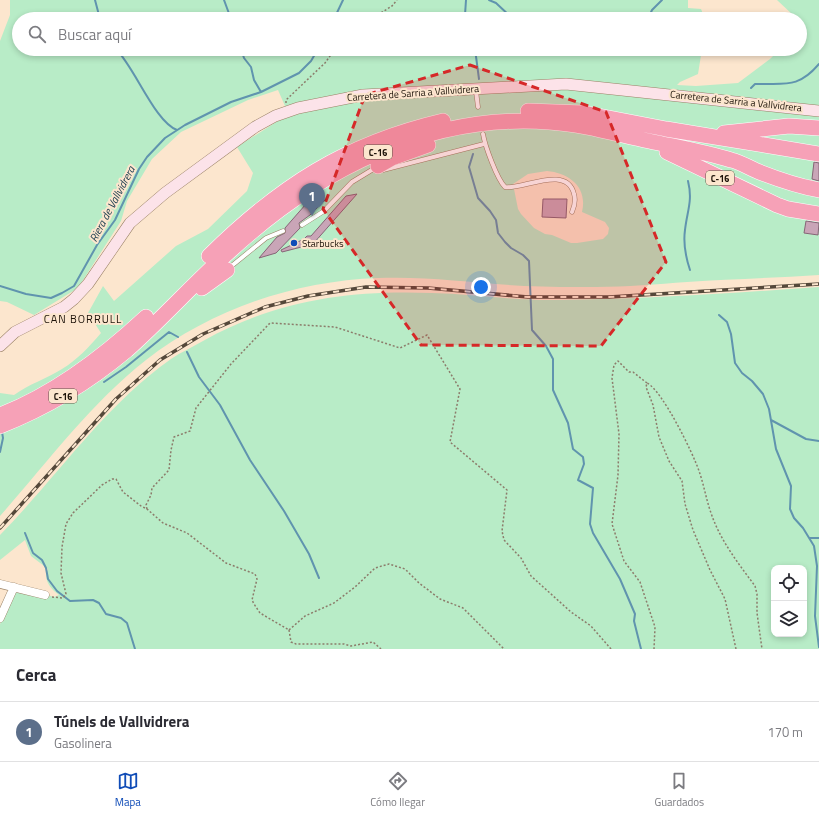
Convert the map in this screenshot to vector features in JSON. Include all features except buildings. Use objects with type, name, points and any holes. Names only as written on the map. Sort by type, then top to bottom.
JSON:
[{"type":"highway","name":"C-16","points":[[0,426],[100,358],[155,310],[244,222],[291,186],[336,160],[381,139],[443,121],[527,111],[583,113],[819,154]]},
{"type":"highway","name":"C-16","points":[[0,415],[30,407],[77,387],[103,369],[127,350],[230,250],[267,218],[321,180],[360,160],[391,147],[449,130],[481,130],[521,121],[572,124],[731,160],[778,178],[819,190]]},
{"type":"highway","name":"C-16","points":[[704,135],[789,126],[819,128]]},
{"type":"highway","points":[[378,166],[392,158],[471,130],[481,130]]},
{"type":"highway","name":"C-16","points":[[622,136],[687,161],[777,205],[788,209],[819,214]]},
{"type":"highway","points":[[166,313],[227,270]]},
{"type":"main road","name":"Carretera de Sarria a Vallvidrera","points":[[0,346],[15,332],[64,307],[74,299],[88,284],[121,234],[139,214],[255,127],[288,111],[328,101],[364,95],[476,88],[577,84],[819,111]]},
{"type":"street","points":[[0,584],[45,595]]},
{"type":"street","points":[[0,618],[14,587]]},
{"type":"lane","points":[[476,88],[478,107]]},
{"type":"lane","points":[[481,130],[484,144],[500,182],[505,187],[520,186],[539,180],[561,180],[568,183],[573,189],[575,205],[572,212]]},
{"type":"lane","points":[[302,225],[324,211],[352,182],[378,166],[384,171],[484,144]]},
{"type":"lane","points":[[227,270],[266,238],[283,231]]},
{"type":"path","points":[[382,12],[392,6],[397,0]]},
{"type":"path","points":[[288,111],[286,100],[320,68],[330,56]]},
{"type":"path","points":[[147,509],[146,505],[152,495],[152,488],[169,470],[174,437],[190,431],[196,408],[231,364],[270,323],[334,327],[400,348],[427,335],[460,389],[450,442],[507,490],[502,531],[504,540],[521,558],[531,576],[571,612],[591,626],[611,649]]},
{"type":"path","points":[[654,649],[655,627],[640,582],[624,561],[612,524],[618,475],[619,434],[612,378],[614,364],[618,361],[629,372],[633,372],[659,394],[673,418],[699,470],[711,513],[724,540],[755,586],[758,594],[757,613],[762,649]]},
{"type":"path","points":[[647,383],[646,387],[653,405],[659,437],[669,461],[682,481],[685,504],[693,530],[710,570],[725,598],[736,649]]},
{"type":"path","points":[[45,595],[61,598],[65,596],[66,591],[62,579],[62,547],[66,524],[73,513],[102,485],[108,480],[116,480],[120,489],[130,499],[147,509],[163,523],[187,533],[221,560],[255,574],[257,578],[252,600],[254,604],[260,613],[289,630]]},
{"type":"path","points":[[289,630],[305,616],[334,602],[355,587],[375,568],[389,564],[405,569],[419,583],[440,599],[463,608],[504,649]]},
{"type":"path","points":[[289,630],[291,642],[296,644],[344,644],[351,646],[374,642],[381,649]]},
{"type":"highlighted area","points":[[470,65],[606,112],[666,262],[601,346],[421,345],[323,209],[365,95]]},
{"type":"green space","points":[[10,0],[688,0],[688,8],[701,9],[702,12],[12,12],[12,56],[701,56],[698,74],[680,82],[677,85],[696,86],[738,83],[773,56],[807,56],[807,12],[790,12],[777,0],[819,0],[819,275],[596,287],[524,286],[433,279],[378,278],[347,280],[286,292],[227,312],[198,326],[146,360],[106,395],[0,516],[0,393],[14,395],[56,373],[73,362],[101,333],[88,313],[103,286],[114,301],[176,246],[208,229],[247,191],[253,173],[237,147],[284,117],[285,106],[278,90],[248,100],[181,132],[152,159],[127,201],[121,221],[78,288],[34,315],[7,302],[0,301],[0,41],[10,15]],"holes":[[[547,171],[563,175],[575,183],[579,189],[582,195],[582,212],[605,222],[609,228],[608,234],[603,239],[571,243],[552,235],[545,234],[534,228],[521,214],[518,209],[513,184],[528,174]]]},
{"type":"green space","points":[[819,287],[819,649],[0,649],[0,624],[18,586],[54,597],[59,595],[48,584],[46,577],[48,569],[31,556],[25,540],[0,560],[0,535],[102,420],[124,398],[175,356],[231,327],[258,316],[314,300],[371,293],[432,293],[559,300],[657,297]]},
{"type":"waterway","points":[[95,0],[98,12]]},
{"type":"waterway","points":[[224,0],[228,12]]},
{"type":"waterway","name":"Riera de Vallvidrera","points":[[337,12],[343,0]]},
{"type":"waterway","points":[[465,12],[466,0]]},
{"type":"waterway","name":"Riera de Vallvidrera","points":[[489,0],[496,3],[506,12]]},
{"type":"waterway","name":"Riera de Vallvidrera","points":[[651,12],[662,0]]},
{"type":"waterway","points":[[121,56],[161,117],[177,130]]},
{"type":"waterway","points":[[243,56],[251,67],[254,80],[261,92]]},
{"type":"waterway","name":"Riera de Vallvidrera","points":[[0,286],[26,294],[51,298],[74,286],[97,245],[115,220],[139,169],[147,157],[165,138],[185,125],[231,102],[261,92],[299,73],[314,56]]},
{"type":"waterway","points":[[476,56],[479,79]]},
{"type":"waterway","points":[[751,88],[755,84],[783,84],[797,81],[804,78],[819,64]]},
{"type":"waterway","points":[[473,154],[469,167],[478,198],[496,220],[498,233],[505,242],[529,261],[532,330],[546,346],[553,359],[553,390],[568,423],[573,449],[583,457],[584,464],[578,480],[593,488],[590,524],[593,533],[620,579],[635,614],[634,621],[641,649]]},
{"type":"waterway","points":[[688,181],[690,200],[684,240],[690,270]]},
{"type":"waterway","points":[[719,315],[727,322],[731,334],[735,363],[742,373],[752,381],[763,394],[769,409],[776,449],[791,486],[790,509],[794,518],[803,528],[814,546],[817,566],[815,616],[819,647]]},
{"type":"waterway","points":[[104,382],[126,367],[169,332],[178,337]]},
{"type":"waterway","points":[[187,352],[199,377],[220,405],[250,460],[284,511],[309,554],[319,578]]},
{"type":"waterway","points":[[771,420],[806,439],[819,441]]},
{"type":"waterway","name":"Riera de Vallvidrera","points":[[0,452],[3,438],[2,432]]},
{"type":"waterway","points":[[25,533],[33,553],[42,560],[46,568],[48,579],[57,591],[70,601],[93,600],[99,603],[106,614],[121,618],[127,623],[135,649]]},
{"type":"waterway","points":[[810,538],[819,538]]},
{"type":"railway","points":[[0,528],[116,399],[160,360],[203,334],[265,307],[308,296],[366,287],[428,288],[528,297],[609,297],[819,284]]},
{"type":"place","name":"Túnels de Vallvidrera","points":[[312,216]]},
{"type":"place","name":"Starbucks","points":[[294,243]]},
{"type":"district","name":"CAN BORRULL","points":[[83,319]]}]
